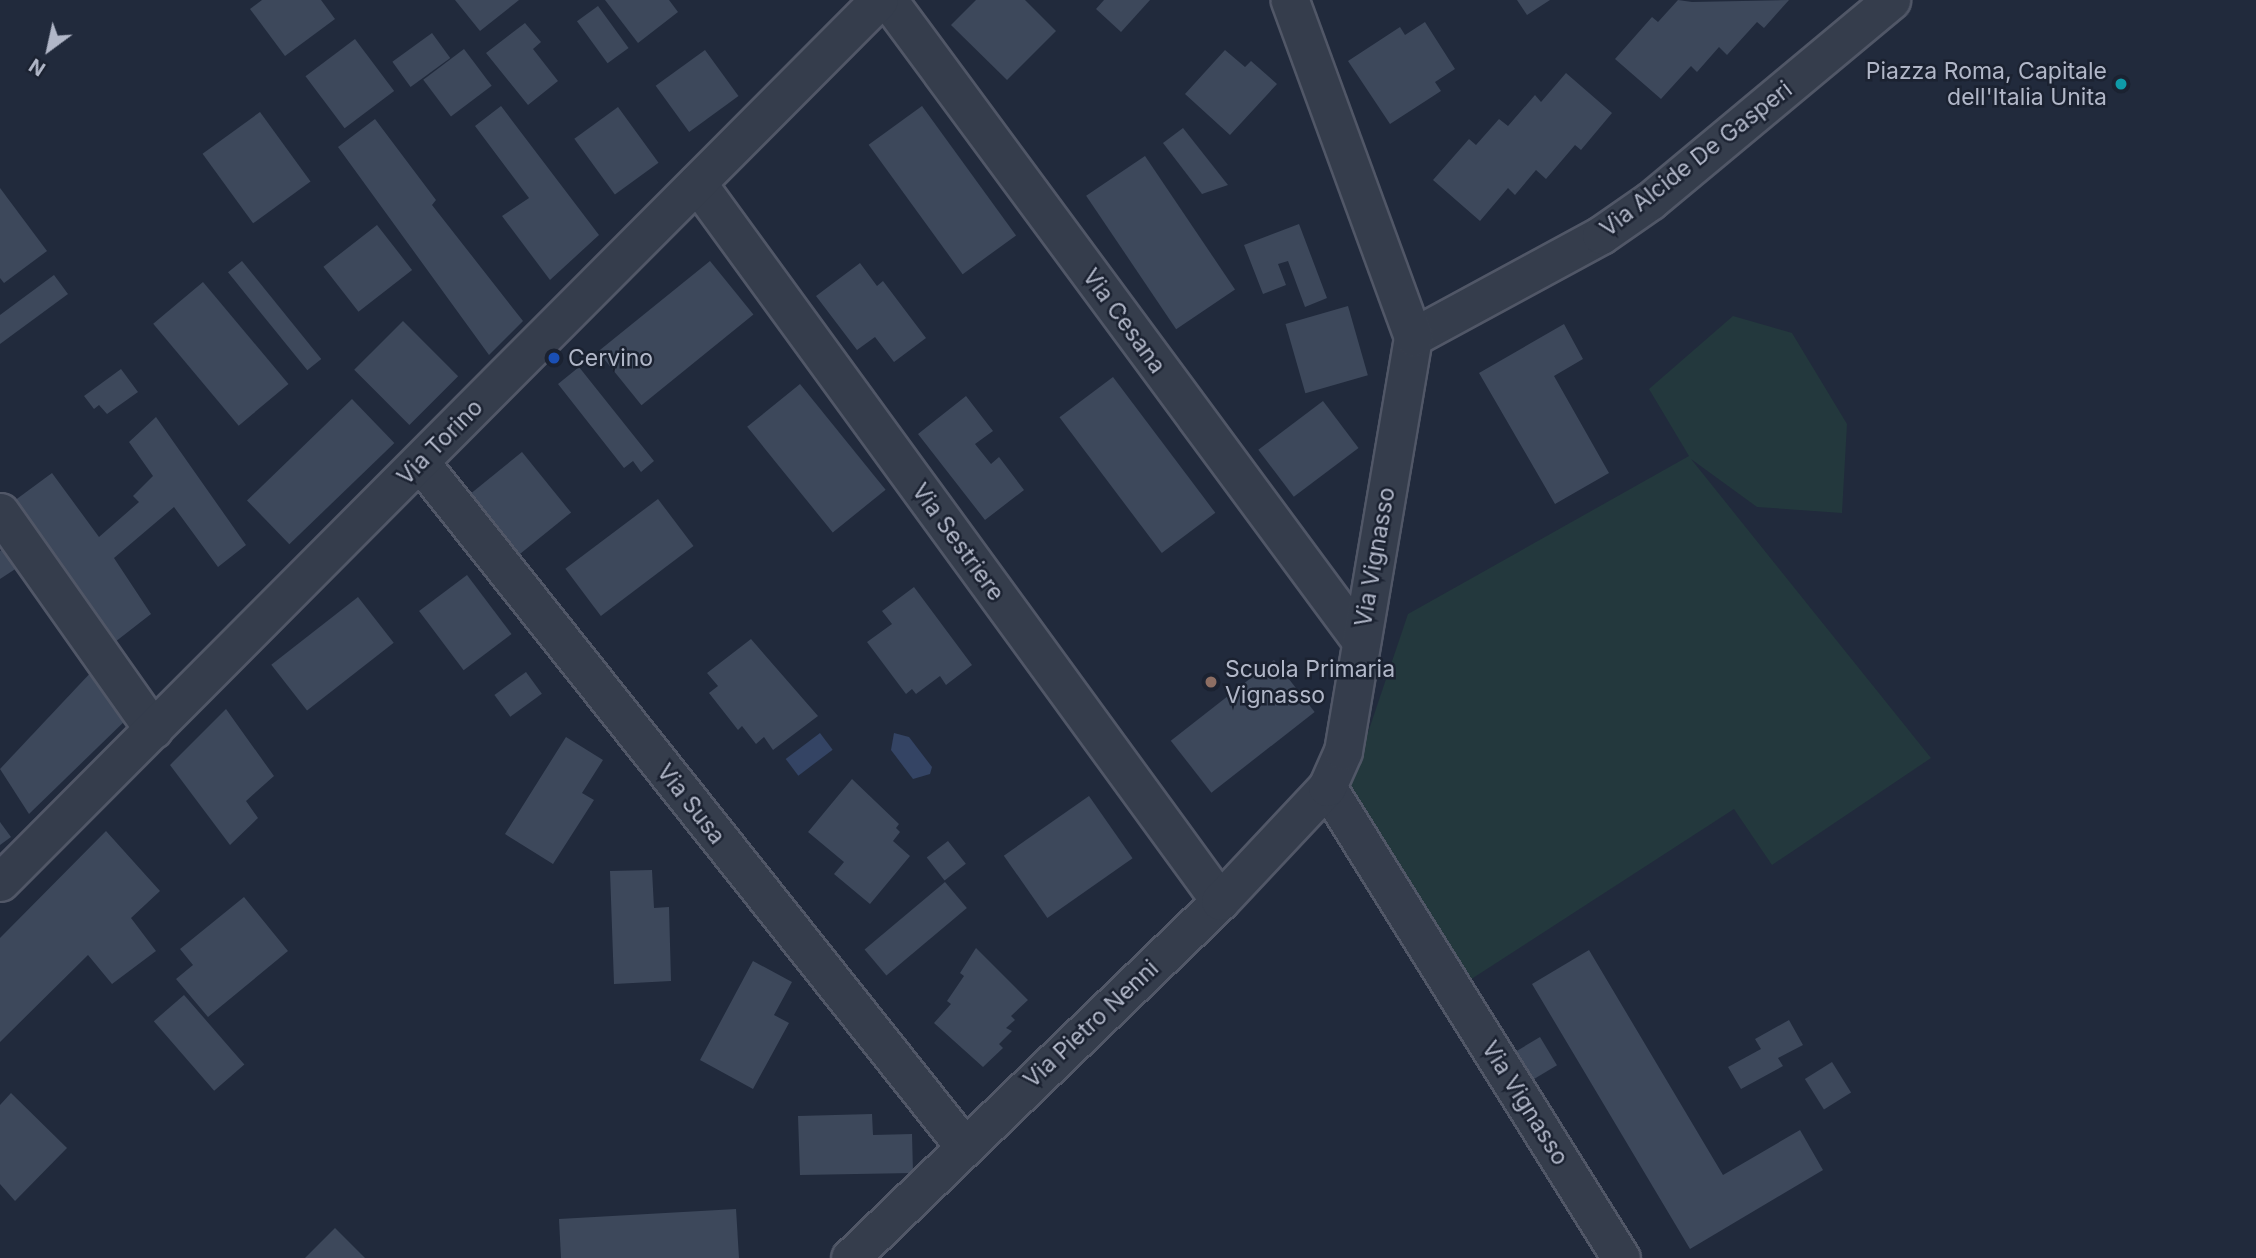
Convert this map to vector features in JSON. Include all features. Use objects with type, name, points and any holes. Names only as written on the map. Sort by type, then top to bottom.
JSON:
[{"type":"street","name":"Via Vignasso","points":[[1290,0],[1413,337],[1343,751],[1328,787],[1621,1258]]},
{"type":"street","name":"Via Alcide De Gasperi","points":[[1413,337],[1556,260],[1650,201],[1891,0]]},
{"type":"street","points":[[872,3],[904,54]]},
{"type":"street","name":"Via Torino","points":[[0,882],[697,183],[872,3]]},
{"type":"street","name":"Via Cesana","points":[[872,3],[1361,641]]},
{"type":"street","name":"Via Sestriere","points":[[697,183],[1220,901]]},
{"type":"street","name":"Via Susa","points":[[420,462],[963,1146]]},
{"type":"street","points":[[0,512],[153,729]]},
{"type":"street","name":"Via Pietro Nenni","points":[[850,1258],[963,1146],[1220,901],[1328,787]]},
{"type":"green space","points":[[1733,316],[1792,333],[1847,424],[1842,513],[1757,507],[1691,459],[1931,758],[1772,865],[1734,809],[1459,987],[1341,790],[1354,774],[1408,614],[1689,456],[1649,389]]},
{"type":"water","points":[[820,733],[833,750],[798,776],[786,759]]},
{"type":"water","points":[[894,733],[909,737],[932,767],[930,774],[913,779],[891,750]]},
{"type":"building","points":[[262,0],[321,0],[335,19],[285,56],[250,9]]},
{"type":"building","points":[[455,0],[519,0],[480,31]]},
{"type":"building","points":[[605,0],[669,0],[678,12],[638,43]]},
{"type":"building","points":[[976,0],[1025,0],[1056,31],[1007,80],[951,25]]},
{"type":"building","points":[[1104,0],[1150,0],[1121,32],[1096,9]]},
{"type":"building","points":[[1517,0],[1550,0],[1527,15]]},
{"type":"building","points":[[1678,0],[1789,0],[1764,28],[1757,22],[1727,55],[1719,47],[1697,72],[1691,66],[1661,99],[1615,59],[1652,17],[1658,22]]},
{"type":"building","points":[[598,6],[629,48],[608,63],[577,21]]},
{"type":"building","points":[[1425,22],[1455,69],[1435,82],[1441,91],[1390,124],[1348,61],[1400,27],[1405,35]]},
{"type":"building","points":[[525,23],[541,42],[533,49],[558,81],[528,105],[486,53]]},
{"type":"building","points":[[432,33],[450,58],[411,87],[392,62]]},
{"type":"building","points":[[355,39],[394,91],[345,128],[305,76]]},
{"type":"building","points":[[464,49],[492,86],[451,116],[423,80]]},
{"type":"building","points":[[705,50],[739,96],[689,132],[656,86]]},
{"type":"building","points":[[1225,50],[1245,67],[1251,61],[1277,84],[1230,135],[1185,94]]},
{"type":"building","points":[[1566,73],[1612,113],[1581,150],[1575,145],[1546,179],[1536,170],[1515,195],[1508,188],[1480,221],[1433,180],[1469,139],[1476,145],[1499,119],[1508,126],[1535,95],[1541,102]]},
{"type":"building","points":[[501,106],[599,235],[550,280],[502,216],[529,198],[475,126]]},
{"type":"building","points":[[922,106],[1016,235],[963,274],[869,145]]},
{"type":"building","points":[[618,107],[659,163],[615,195],[574,139]]},
{"type":"building","points":[[260,112],[311,182],[253,223],[203,154]]},
{"type":"building","points":[[375,119],[436,200],[432,205],[523,321],[489,355],[338,147]]},
{"type":"building","points":[[1183,128],[1228,185],[1202,194],[1163,143]]},
{"type":"building","points":[[1145,156],[1235,289],[1176,329],[1086,196]]},
{"type":"building","points":[[0,188],[47,251],[4,283],[0,278]]},
{"type":"building","points":[[1299,224],[1327,298],[1305,307],[1288,261],[1278,264],[1286,285],[1263,294],[1244,245]]},
{"type":"building","points":[[377,225],[412,270],[359,312],[323,267]]},
{"type":"building","points":[[242,261],[321,359],[307,370],[228,272]]},
{"type":"building","points":[[710,261],[753,315],[642,405],[598,352]]},
{"type":"building","points":[[860,263],[877,286],[883,281],[926,338],[894,362],[875,337],[857,350],[816,296]]},
{"type":"building","points":[[54,275],[68,294],[0,344],[0,315]]},
{"type":"building","points":[[203,282],[288,384],[239,426],[153,324]]},
{"type":"building","points":[[1348,306],[1368,375],[1305,393],[1286,324]]},
{"type":"building","points":[[403,321],[458,376],[409,425],[354,370]]},
{"type":"building","points":[[1564,324],[1583,359],[1554,376],[1609,473],[1555,504],[1479,373]]},
{"type":"building","points":[[579,367],[654,461],[641,472],[633,461],[624,468],[558,384]]},
{"type":"building","points":[[121,369],[138,392],[107,414],[99,405],[94,409],[84,396]]},
{"type":"building","points":[[1113,377],[1215,513],[1162,553],[1059,417]]},
{"type":"building","points":[[800,384],[886,490],[833,532],[747,427]]},
{"type":"building","points":[[966,396],[993,431],[975,444],[991,464],[999,457],[1024,490],[985,520],[918,434]]},
{"type":"building","points":[[352,399],[394,443],[289,544],[247,500]]},
{"type":"building","points":[[1323,401],[1359,448],[1294,497],[1258,450]]},
{"type":"building","points":[[156,417],[246,545],[218,567],[174,507],[114,558],[151,614],[115,642],[14,501],[52,473],[99,537],[139,502],[133,496],[153,476],[129,442]]},
{"type":"building","points":[[522,452],[571,513],[519,555],[470,494]]},
{"type":"building","points":[[658,499],[694,546],[601,616],[565,569]]},
{"type":"building","points":[[10,545],[23,564],[0,579],[0,551]]},
{"type":"building","points":[[467,575],[512,634],[464,670],[419,611]]},
{"type":"building","points":[[914,587],[972,665],[946,685],[940,676],[916,694],[912,689],[906,694],[867,642],[892,624],[882,611]]},
{"type":"building","points":[[358,597],[394,643],[307,710],[271,665]]},
{"type":"building","points":[[751,639],[818,716],[773,750],[764,737],[756,744],[742,726],[738,730],[709,693],[718,686],[707,673]]},
{"type":"building","points":[[1274,660],[1315,712],[1211,793],[1171,741]]},
{"type":"building","points":[[95,668],[131,715],[29,814],[0,769]]},
{"type":"building","points":[[526,672],[542,694],[510,717],[494,695]]},
{"type":"building","points":[[226,709],[274,776],[246,801],[258,818],[230,845],[170,765]]},
{"type":"building","points":[[566,737],[603,760],[582,793],[594,800],[553,864],[505,834]]},
{"type":"building","points":[[852,779],[899,824],[896,828],[900,832],[893,841],[910,856],[870,904],[834,874],[844,862],[808,832]]},
{"type":"building","points":[[1089,796],[1133,858],[1047,918],[1004,856]]},
{"type":"building","points":[[0,822],[11,837],[0,845]]},
{"type":"building","points":[[106,831],[160,891],[131,918],[156,951],[112,984],[88,955],[0,1042],[0,938]]},
{"type":"building","points":[[948,841],[966,864],[945,880],[927,858]]},
{"type":"building","points":[[652,870],[654,908],[669,907],[671,981],[614,984],[610,871]]},
{"type":"building","points":[[945,882],[967,908],[886,976],[865,949]]},
{"type":"building","points":[[244,897],[288,951],[208,1017],[176,979],[193,965],[180,949]]},
{"type":"building","points":[[976,948],[1028,1000],[1011,1016],[1015,1020],[1006,1028],[1012,1031],[999,1044],[1003,1048],[983,1067],[934,1023],[951,1004],[947,1001],[964,976],[960,973]]},
{"type":"building","points":[[1589,950],[1723,1175],[1800,1130],[1823,1170],[1690,1249],[1532,984]]},
{"type":"building","points":[[753,961],[792,982],[774,1015],[789,1023],[753,1089],[700,1060]]},
{"type":"building","points":[[184,995],[244,1064],[214,1091],[154,1021]]},
{"type":"building","points":[[1789,1020],[1803,1045],[1778,1058],[1783,1066],[1741,1089],[1728,1067],[1761,1049],[1755,1039]]},
{"type":"building","points":[[1540,1037],[1557,1065],[1526,1084],[1509,1056]]},
{"type":"building","points":[[1832,1062],[1851,1093],[1824,1109],[1805,1079]]},
{"type":"building","points":[[11,1093],[67,1148],[15,1201],[0,1184],[0,1105]]},
{"type":"building","points":[[872,1114],[873,1135],[912,1134],[913,1173],[800,1175],[798,1116]]},
{"type":"building","points":[[736,1209],[739,1258],[561,1258],[559,1219]]},
{"type":"building","points":[[335,1228],[365,1258],[305,1258]]},
{"type":"place","name":"Piazza Roma, Capitale dell'Italia Unita","points":[[2121,84]]},
{"type":"place","name":"Cervino","points":[[554,358]]},
{"type":"place","name":"Scuola Primaria Vignasso","points":[[1211,682]]}]
